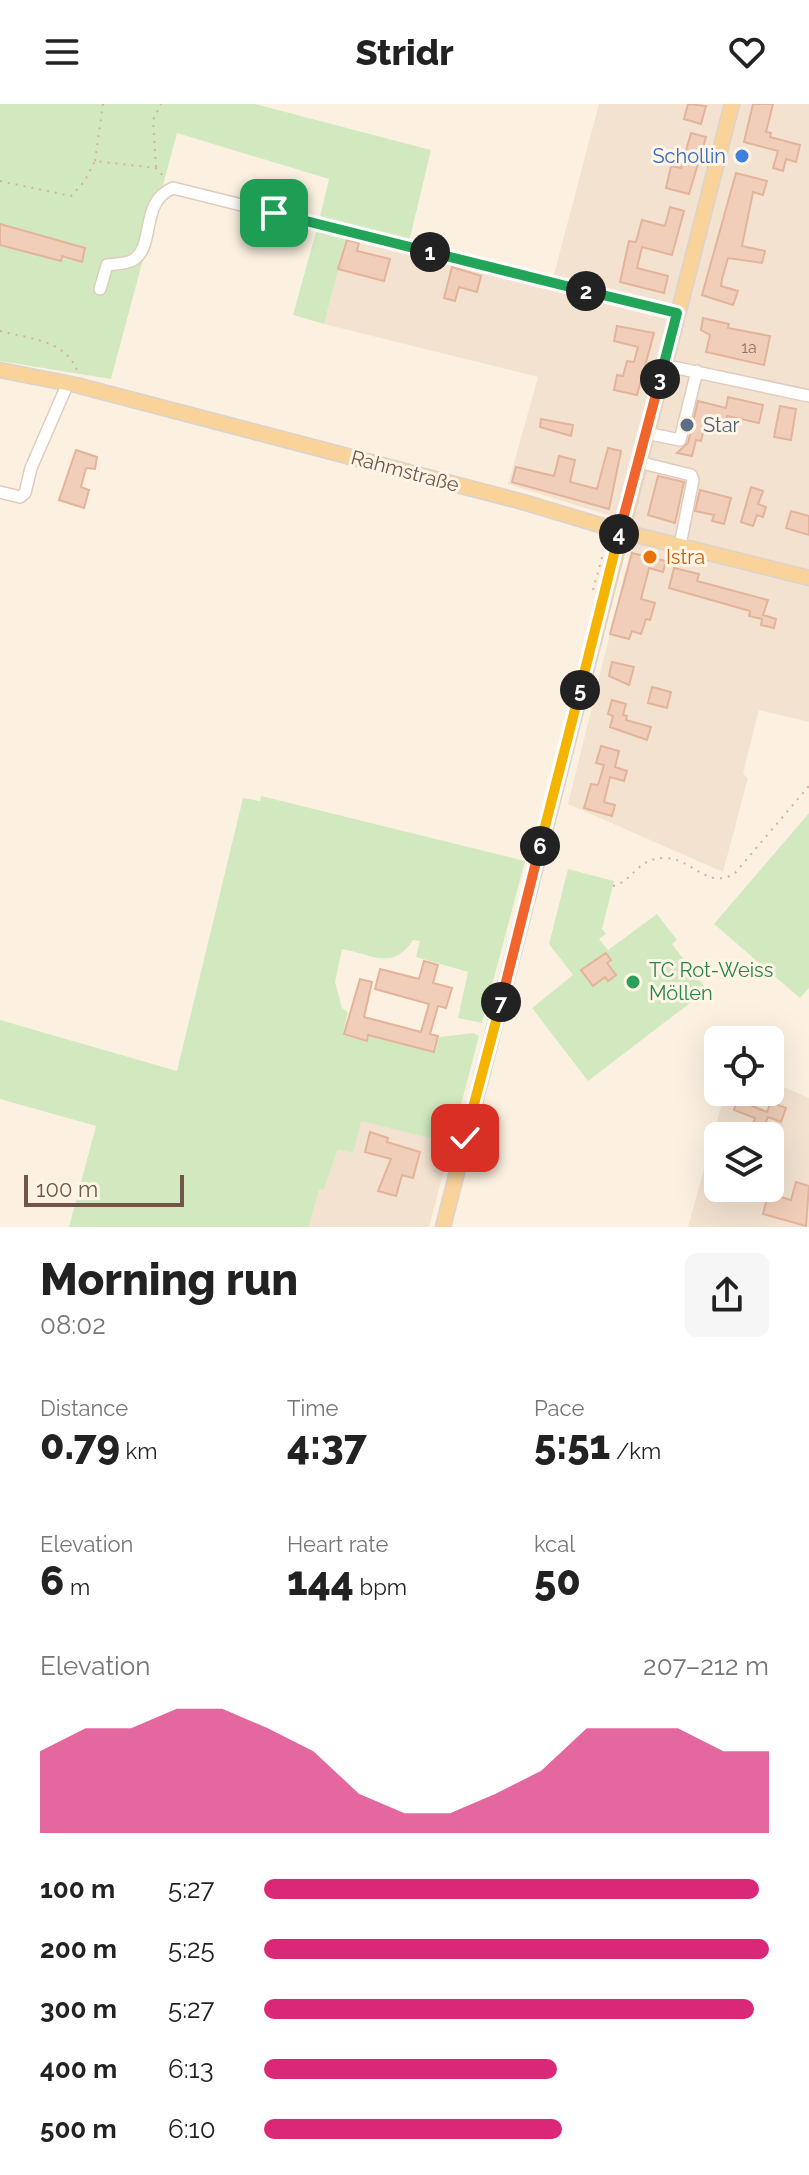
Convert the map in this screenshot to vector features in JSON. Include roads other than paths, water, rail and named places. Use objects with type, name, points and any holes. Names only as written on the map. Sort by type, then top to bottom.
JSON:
[{"type":"main road","points":[[443,1227],[732,104]]},
{"type":"main road","name":"Rahmstraße","points":[[0,370],[72,384],[523,502],[620,531],[809,578]]},
{"type":"street","points":[[100,289],[107,265],[132,262],[140,254],[155,203],[162,193],[173,188],[677,313]]},
{"type":"street","points":[[663,365],[809,396]]},
{"type":"street","points":[[646,433],[680,440],[697,371]]},
{"type":"street","points":[[0,492],[20,497],[25,493],[31,468],[72,384]]},
{"type":"street","points":[[638,462],[691,475],[693,480],[680,545]]},
{"type":"place","name":"Schollin","points":[[742,156]]},
{"type":"place","name":"Star","points":[[687,425]]},
{"type":"place","name":"Istra","points":[[650,557]]},
{"type":"place","name":"TC Rot-Weiss Möllen","points":[[633,982]]}]
